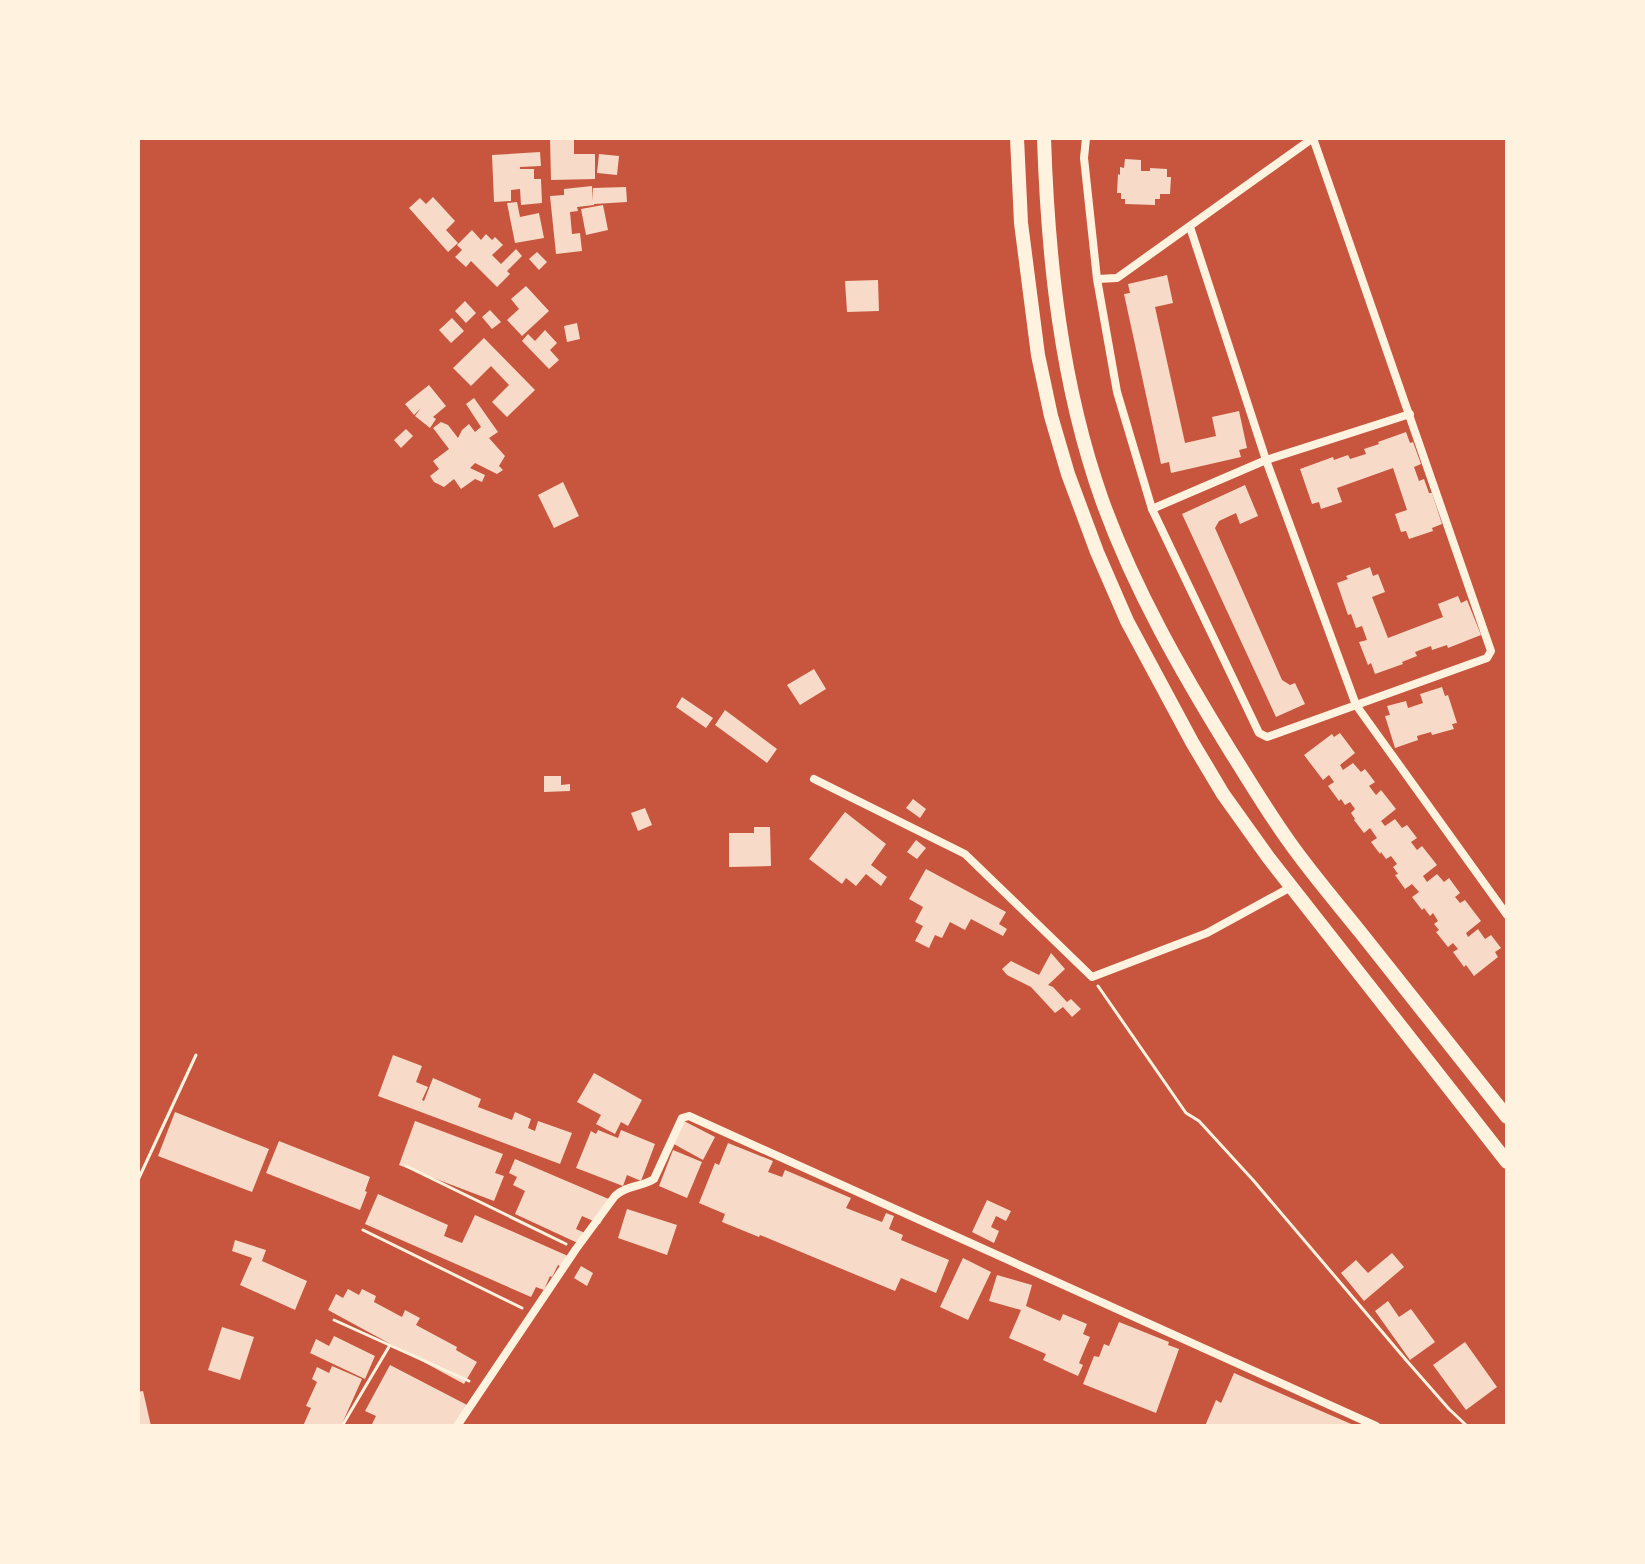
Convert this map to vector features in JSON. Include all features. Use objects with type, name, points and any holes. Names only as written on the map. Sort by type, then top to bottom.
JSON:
[{"type":"highway","points":[[1017,138],[1021,223],[1038,355],[1051,416],[1068,474],[1127,621],[1223,794],[1291,887],[1507,1162]]},
{"type":"highway","points":[[1044,138],[1046,209],[1065,360],[1101,497],[1127,563],[1187,678],[1289,842],[1507,1117]]},
{"type":"street","points":[[1086,138],[1084,158],[1097,279],[1117,392],[1152,509],[1259,733],[1267,737],[1487,658],[1491,651],[1313,138],[1117,278],[1097,279]]},
{"type":"street","points":[[1190,227],[1266,460],[1356,705],[1507,915]]},
{"type":"street","points":[[1152,509],[1266,460],[1410,414]]},
{"type":"street","points":[[814,779],[965,854],[1092,977],[1207,933],[1291,887]]},
{"type":"street","points":[[457,1426],[576,1249],[622,1190],[648,1184],[654,1179],[682,1118],[689,1116],[1376,1426]]},
{"type":"path","points":[[1092,977],[1186,1113],[1199,1121],[1242,1168],[1406,1360],[1467,1426]]},
{"type":"path","points":[[138,1180],[196,1055]]},
{"type":"path","points":[[406,1166],[576,1249]]},
{"type":"path","points":[[363,1230],[532,1313]]},
{"type":"path","points":[[334,1320],[469,1381]]},
{"type":"path","points":[[342,1426],[390,1345]]},
{"type":"building","points":[[550,138],[574,138],[574,154],[595,154],[595,179],[551,180]]},
{"type":"building","points":[[540,152],[541,166],[520,169],[534,169],[534,179],[541,179],[542,203],[521,205],[520,189],[511,190],[511,201],[494,202],[492,155]]},
{"type":"building","points":[[599,154],[619,156],[617,175],[597,173]]},
{"type":"building","points":[[1125,159],[1141,160],[1141,171],[1167,169],[1167,177],[1171,177],[1170,194],[1160,194],[1160,199],[1155,199],[1155,205],[1125,204],[1121,193],[1117,193],[1118,174],[1120,167],[1124,168]]},
{"type":"building","points":[[592,186],[593,201],[593,188],[626,187],[627,202],[594,204],[577,207],[578,211],[570,212],[572,234],[580,233],[582,251],[556,254],[550,196],[564,195],[564,189]]},
{"type":"building","points":[[433,197],[455,221],[446,230],[458,243],[448,252],[409,208],[420,198],[426,204]]},
{"type":"building","points":[[517,202],[520,217],[539,213],[544,238],[515,243],[507,203]]},
{"type":"building","points":[[603,205],[608,230],[586,235],[581,209]]},
{"type":"building","points":[[472,230],[481,240],[486,234],[503,245],[492,255],[501,264],[516,249],[522,256],[497,287],[471,261],[466,267],[455,257],[462,250],[457,245]]},
{"type":"building","points":[[537,252],[547,262],[539,270],[529,259]]},
{"type":"building","points":[[1167,275],[1173,303],[1155,307],[1185,443],[1216,436],[1212,417],[1239,411],[1247,448],[1239,450],[1241,457],[1171,473],[1169,462],[1161,464],[1124,294],[1130,293],[1128,284]]},
{"type":"building","points":[[878,280],[879,311],[847,312],[845,281]]},
{"type":"building","points":[[526,286],[549,311],[522,336],[507,320],[519,309],[511,299]]},
{"type":"building","points":[[465,301],[476,313],[466,323],[455,311]]},
{"type":"building","points":[[490,310],[501,322],[492,329],[482,317]]},
{"type":"building","points":[[452,318],[464,331],[451,343],[439,330]]},
{"type":"building","points":[[577,323],[580,339],[567,342],[564,326]]},
{"type":"building","points":[[545,330],[557,343],[550,350],[559,360],[549,369],[522,341],[528,334],[535,341]]},
{"type":"building","points":[[484,338],[535,390],[507,417],[492,402],[509,385],[491,366],[471,386],[453,368]]},
{"type":"building","points":[[429,385],[446,406],[433,417],[436,419],[430,428],[415,416],[421,408],[414,415],[405,404]]},
{"type":"building","points":[[474,398],[498,432],[489,438],[505,456],[499,466],[503,470],[497,474],[475,463],[470,468],[485,475],[482,482],[475,479],[461,489],[454,479],[444,487],[430,476],[439,469],[433,461],[449,449],[433,428],[441,422],[448,425],[458,438],[469,424],[475,432],[481,427],[466,404]]},
{"type":"building","points":[[406,429],[413,436],[401,448],[394,440]]},
{"type":"building","points":[[1406,432],[1421,464],[1414,467],[1419,481],[1424,479],[1429,493],[1432,493],[1442,524],[1432,528],[1433,531],[1409,539],[1406,531],[1401,532],[1395,514],[1407,510],[1393,468],[1337,488],[1342,502],[1321,509],[1319,502],[1312,504],[1300,469],[1333,457],[1334,460],[1348,455],[1350,459],[1366,454],[1364,449]]},
{"type":"building","points":[[563,482],[579,516],[554,528],[538,495]]},
{"type":"building","points":[[1245,485],[1258,516],[1240,524],[1236,513],[1219,521],[1215,528],[1282,680],[1290,685],[1295,683],[1305,704],[1276,717],[1182,514]]},
{"type":"building","points":[[1370,567],[1373,576],[1378,574],[1385,592],[1372,597],[1388,638],[1443,617],[1438,604],[1458,596],[1461,603],[1467,600],[1481,635],[1448,648],[1447,645],[1432,650],[1431,646],[1415,652],[1417,656],[1403,664],[1375,674],[1359,642],[1367,640],[1362,626],[1356,628],[1351,614],[1348,615],[1337,583]]},
{"type":"building","points":[[814,669],[826,689],[800,705],[787,685]]},
{"type":"building","points":[[1442,687],[1445,696],[1448,695],[1457,723],[1452,724],[1454,729],[1417,736],[1418,740],[1395,748],[1385,716],[1390,715],[1387,706],[1406,701],[1408,708],[1423,703],[1420,694]]},
{"type":"building","points":[[682,697],[713,718],[706,728],[676,707]]},
{"type":"building","points":[[725,710],[777,749],[767,763],[715,725]]},
{"type":"building","points":[[1340,733],[1355,753],[1340,765],[1343,770],[1353,763],[1361,772],[1365,769],[1375,782],[1369,786],[1376,795],[1381,790],[1396,809],[1381,821],[1385,826],[1395,819],[1402,828],[1407,825],[1417,838],[1411,842],[1417,850],[1422,846],[1437,865],[1423,876],[1427,882],[1437,874],[1444,882],[1449,878],[1460,893],[1455,897],[1460,903],[1465,900],[1481,921],[1466,933],[1468,937],[1478,929],[1485,939],[1491,935],[1501,948],[1495,952],[1498,957],[1474,976],[1453,952],[1458,949],[1453,943],[1448,947],[1436,932],[1439,930],[1434,924],[1438,921],[1433,913],[1430,916],[1424,908],[1422,910],[1412,897],[1419,892],[1412,884],[1405,889],[1395,875],[1398,874],[1393,867],[1397,864],[1391,856],[1386,859],[1380,854],[1371,842],[1377,838],[1370,828],[1364,833],[1354,820],[1351,813],[1355,809],[1350,802],[1345,805],[1341,799],[1339,801],[1328,786],[1334,782],[1329,775],[1323,780],[1304,755],[1332,734],[1334,737]]},
{"type":"building","points":[[544,776],[561,776],[561,785],[570,784],[570,791],[544,792]]},
{"type":"building","points":[[913,799],[926,809],[920,818],[906,808]]},
{"type":"building","points":[[645,808],[652,825],[638,831],[631,813]]},
{"type":"building","points":[[845,812],[886,844],[871,865],[887,877],[881,886],[866,874],[856,886],[846,878],[842,884],[809,859]]},
{"type":"building","points":[[754,827],[770,827],[771,866],[729,867],[729,833],[754,833]]},
{"type":"building","points":[[916,840],[926,848],[917,859],[907,852]]},
{"type":"building","points":[[926,869],[1006,912],[999,924],[1007,929],[1003,936],[971,919],[965,930],[950,922],[942,938],[935,935],[929,948],[915,941],[923,926],[915,922],[923,907],[909,899]]},
{"type":"building","points":[[1051,953],[1065,969],[1048,985],[1067,1002],[1071,999],[1081,1009],[1072,1017],[1063,1007],[1055,1013],[1031,987],[1007,975],[1002,969],[1011,961],[1039,975]]},
{"type":"building","points":[[393,1055],[422,1066],[416,1082],[428,1087],[424,1101],[433,1078],[481,1099],[478,1107],[512,1120],[515,1112],[531,1119],[528,1128],[535,1131],[538,1121],[572,1133],[560,1164],[378,1096]]},
{"type":"building","points":[[594,1073],[642,1100],[628,1126],[621,1122],[615,1134],[596,1124],[601,1115],[577,1102]]},
{"type":"building","points":[[175,1112],[269,1149],[252,1192],[158,1156]]},
{"type":"building","points":[[415,1121],[503,1154],[495,1173],[504,1176],[494,1201],[399,1165]]},
{"type":"building","points":[[684,1121],[715,1137],[703,1160],[672,1143]]},
{"type":"building","points":[[598,1130],[618,1138],[621,1130],[655,1144],[641,1181],[627,1175],[623,1186],[576,1168],[591,1131],[596,1134]]},
{"type":"building","points":[[279,1141],[370,1177],[360,1210],[266,1173]]},
{"type":"building","points":[[728,1143],[773,1161],[768,1172],[782,1177],[785,1170],[851,1198],[846,1208],[882,1222],[886,1213],[894,1216],[889,1229],[903,1235],[901,1240],[949,1260],[936,1293],[901,1278],[895,1291],[722,1222],[725,1214],[699,1203],[715,1163],[719,1165]]},
{"type":"building","points":[[673,1150],[702,1162],[687,1198],[659,1186]]},
{"type":"building","points":[[515,1159],[611,1200],[600,1224],[582,1216],[576,1229],[587,1234],[582,1245],[515,1214],[525,1191],[513,1185],[517,1177],[509,1173]]},
{"type":"building","points":[[378,1194],[448,1225],[444,1236],[462,1243],[475,1215],[568,1256],[563,1268],[558,1265],[550,1276],[544,1290],[536,1287],[531,1297],[365,1224]]},
{"type":"building","points":[[987,1200],[1011,1211],[1006,1221],[996,1216],[991,1227],[999,1231],[994,1243],[972,1232]]},
{"type":"building","points":[[627,1209],[677,1225],[667,1255],[618,1238]]},
{"type":"building","points":[[235,1240],[266,1250],[262,1261],[307,1281],[295,1310],[240,1285],[252,1258],[232,1251]]},
{"type":"building","points":[[1392,1253],[1404,1267],[1364,1301],[1341,1273],[1356,1260],[1368,1273]]},
{"type":"building","points":[[963,1258],[991,1272],[968,1320],[940,1307]]},
{"type":"building","points":[[581,1266],[593,1273],[587,1286],[574,1278]]},
{"type":"building","points":[[997,1275],[1032,1285],[1026,1306],[1060,1321],[1063,1314],[1087,1324],[1083,1334],[1090,1337],[1079,1363],[1083,1365],[1078,1376],[1043,1360],[1046,1354],[1009,1338],[1021,1310],[989,1301]]},
{"type":"building","points":[[348,1289],[359,1295],[362,1289],[376,1296],[374,1302],[402,1317],[405,1310],[420,1318],[416,1325],[457,1347],[456,1350],[477,1362],[464,1384],[328,1310],[336,1294],[343,1298]]},
{"type":"building","points":[[1388,1301],[1399,1317],[1411,1309],[1435,1342],[1410,1360],[1375,1311]]},
{"type":"building","points":[[1119,1322],[1179,1349],[1156,1413],[1083,1384],[1094,1356],[1099,1357],[1104,1344],[1109,1346]]},
{"type":"building","points":[[222,1327],[254,1337],[240,1380],[208,1370]]},
{"type":"building","points":[[334,1336],[375,1356],[365,1379],[310,1353],[316,1339],[329,1346]]},
{"type":"building","points":[[1465,1342],[1497,1387],[1466,1410],[1433,1365]]},
{"type":"building","points":[[390,1365],[471,1407],[462,1426],[371,1426],[376,1416],[365,1411]]},
{"type":"building","points":[[332,1366],[362,1379],[341,1426],[303,1426],[311,1408],[306,1406],[317,1382],[312,1379],[317,1367],[329,1373]]},
{"type":"building","points":[[1234,1373],[1356,1426],[1205,1426],[1216,1400],[1221,1403]]},
{"type":"building","points":[[143,1391],[151,1426],[138,1426],[138,1392]]}]
